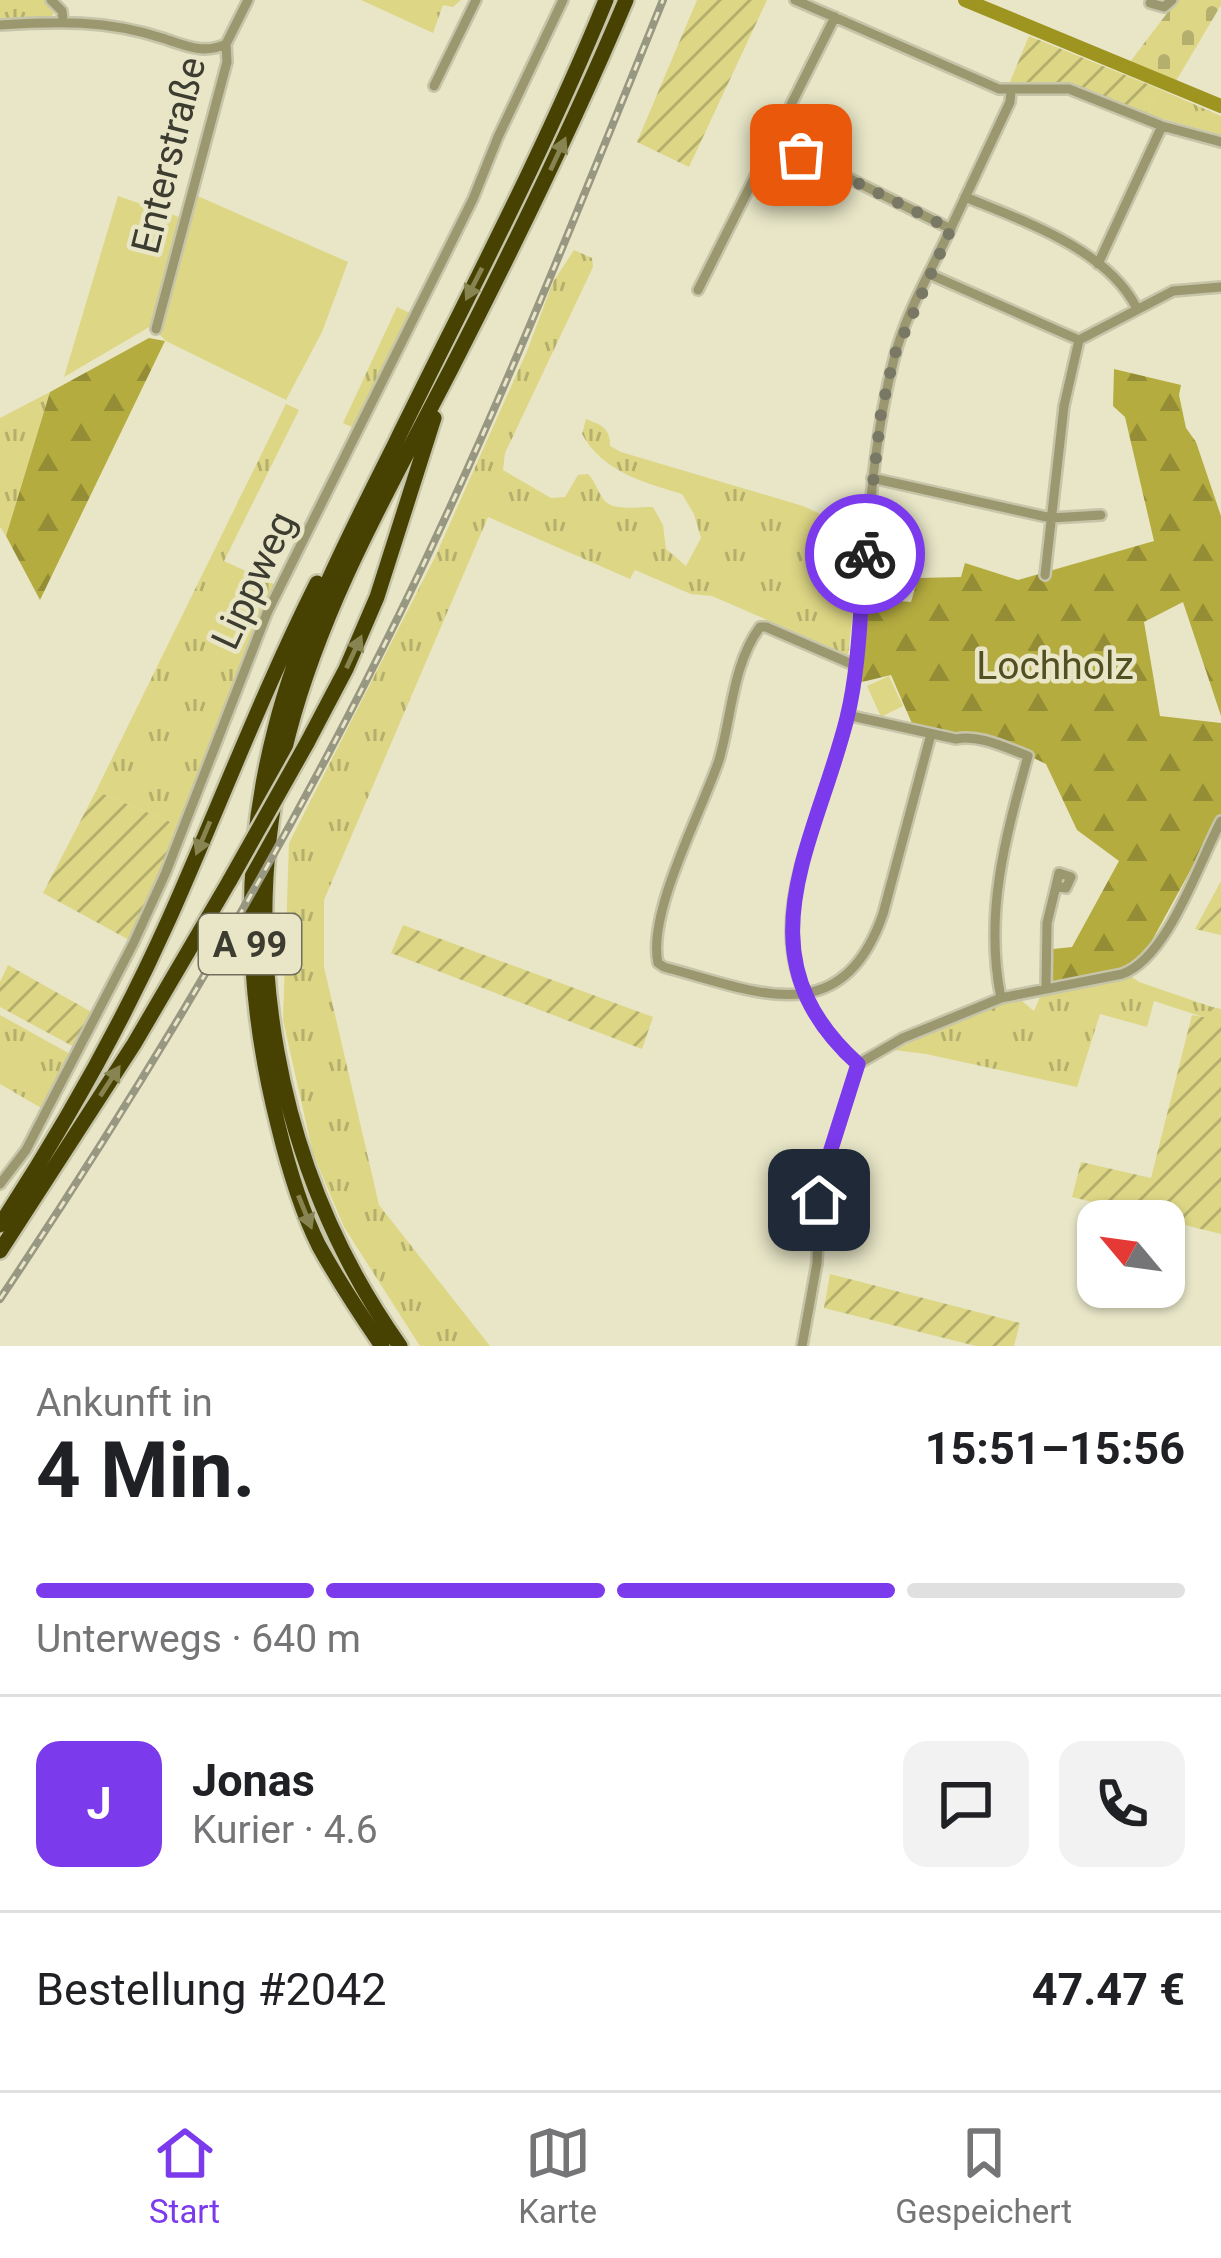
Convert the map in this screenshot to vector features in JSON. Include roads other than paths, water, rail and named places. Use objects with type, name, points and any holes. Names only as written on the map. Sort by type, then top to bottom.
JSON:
[{"type":"highway","name":"A 99","points":[[382,1346],[318,1243],[290,1174],[256,1022],[250,955],[258,811],[274,730],[307,632],[352,530],[536,160],[606,0]]},
{"type":"highway","name":"A 99","points":[[400,1346],[371,1306],[332,1234],[285,1093],[271,1016],[266,875],[273,809],[307,674],[367,532],[558,155],[626,0]]},
{"type":"highway","name":"A 99","points":[[0,1251],[134,1044],[346,669],[377,597],[450,371]]},
{"type":"highway","name":"A 99","points":[[0,1225],[121,1019],[170,918],[293,631],[352,530]]},
{"type":"street","points":[[51,0],[62,11],[63,20]]},
{"type":"street","name":"Enterstraße","points":[[156,328],[227,62],[226,44],[248,0]]},
{"type":"street","points":[[434,86],[476,0]]},
{"type":"street","name":"Lippweg","points":[[0,1184],[26,1150],[133,944],[267,613],[473,199],[563,0]]},
{"type":"street","points":[[795,0],[986,84],[1011,92],[1040,86],[1076,90],[1162,125],[1221,142]]},
{"type":"street","points":[[1150,3],[1164,7],[1172,0]]},
{"type":"street","points":[[698,290],[835,17]]},
{"type":"street","points":[[0,25],[63,20],[124,25],[207,51],[226,44]]},
{"type":"street","points":[[858,1064],[820,1023],[803,995],[792,951],[793,894],[848,715],[872,478],[894,356],[1011,92]]},
{"type":"street","points":[[1098,264],[1162,125]]},
{"type":"street","points":[[772,140],[951,229]]},
{"type":"street","points":[[965,197],[1035,225],[1098,264],[1117,280],[1136,307]]},
{"type":"street","points":[[929,274],[1079,340]]},
{"type":"street","points":[[1045,575],[1067,383],[1079,340],[1136,307],[1187,287],[1221,287]]},
{"type":"street","points":[[872,478],[1051,518],[1101,515]]},
{"type":"street","points":[[854,665],[760,627],[742,661],[717,764],[682,853],[658,939],[656,956],[664,968],[779,997],[825,987],[851,969],[875,936],[931,734]]},
{"type":"street","points":[[848,715],[956,739],[965,736],[1028,756],[995,892],[993,947],[1001,998]]},
{"type":"street","points":[[802,1346],[817,1264],[820,1184],[858,1064],[902,1038],[1001,998],[1137,967],[1176,913],[1221,820]]},
{"type":"street","points":[[1046,987],[1047,923],[1056,886]]},
{"type":"waterway","points":[[965,0],[1221,106]]},
{"type":"railway","points":[[0,1299],[213,961],[357,698],[505,383],[663,0]]},
{"type":"park label","name":"Lochholz","points":[[1055,665]]}]
